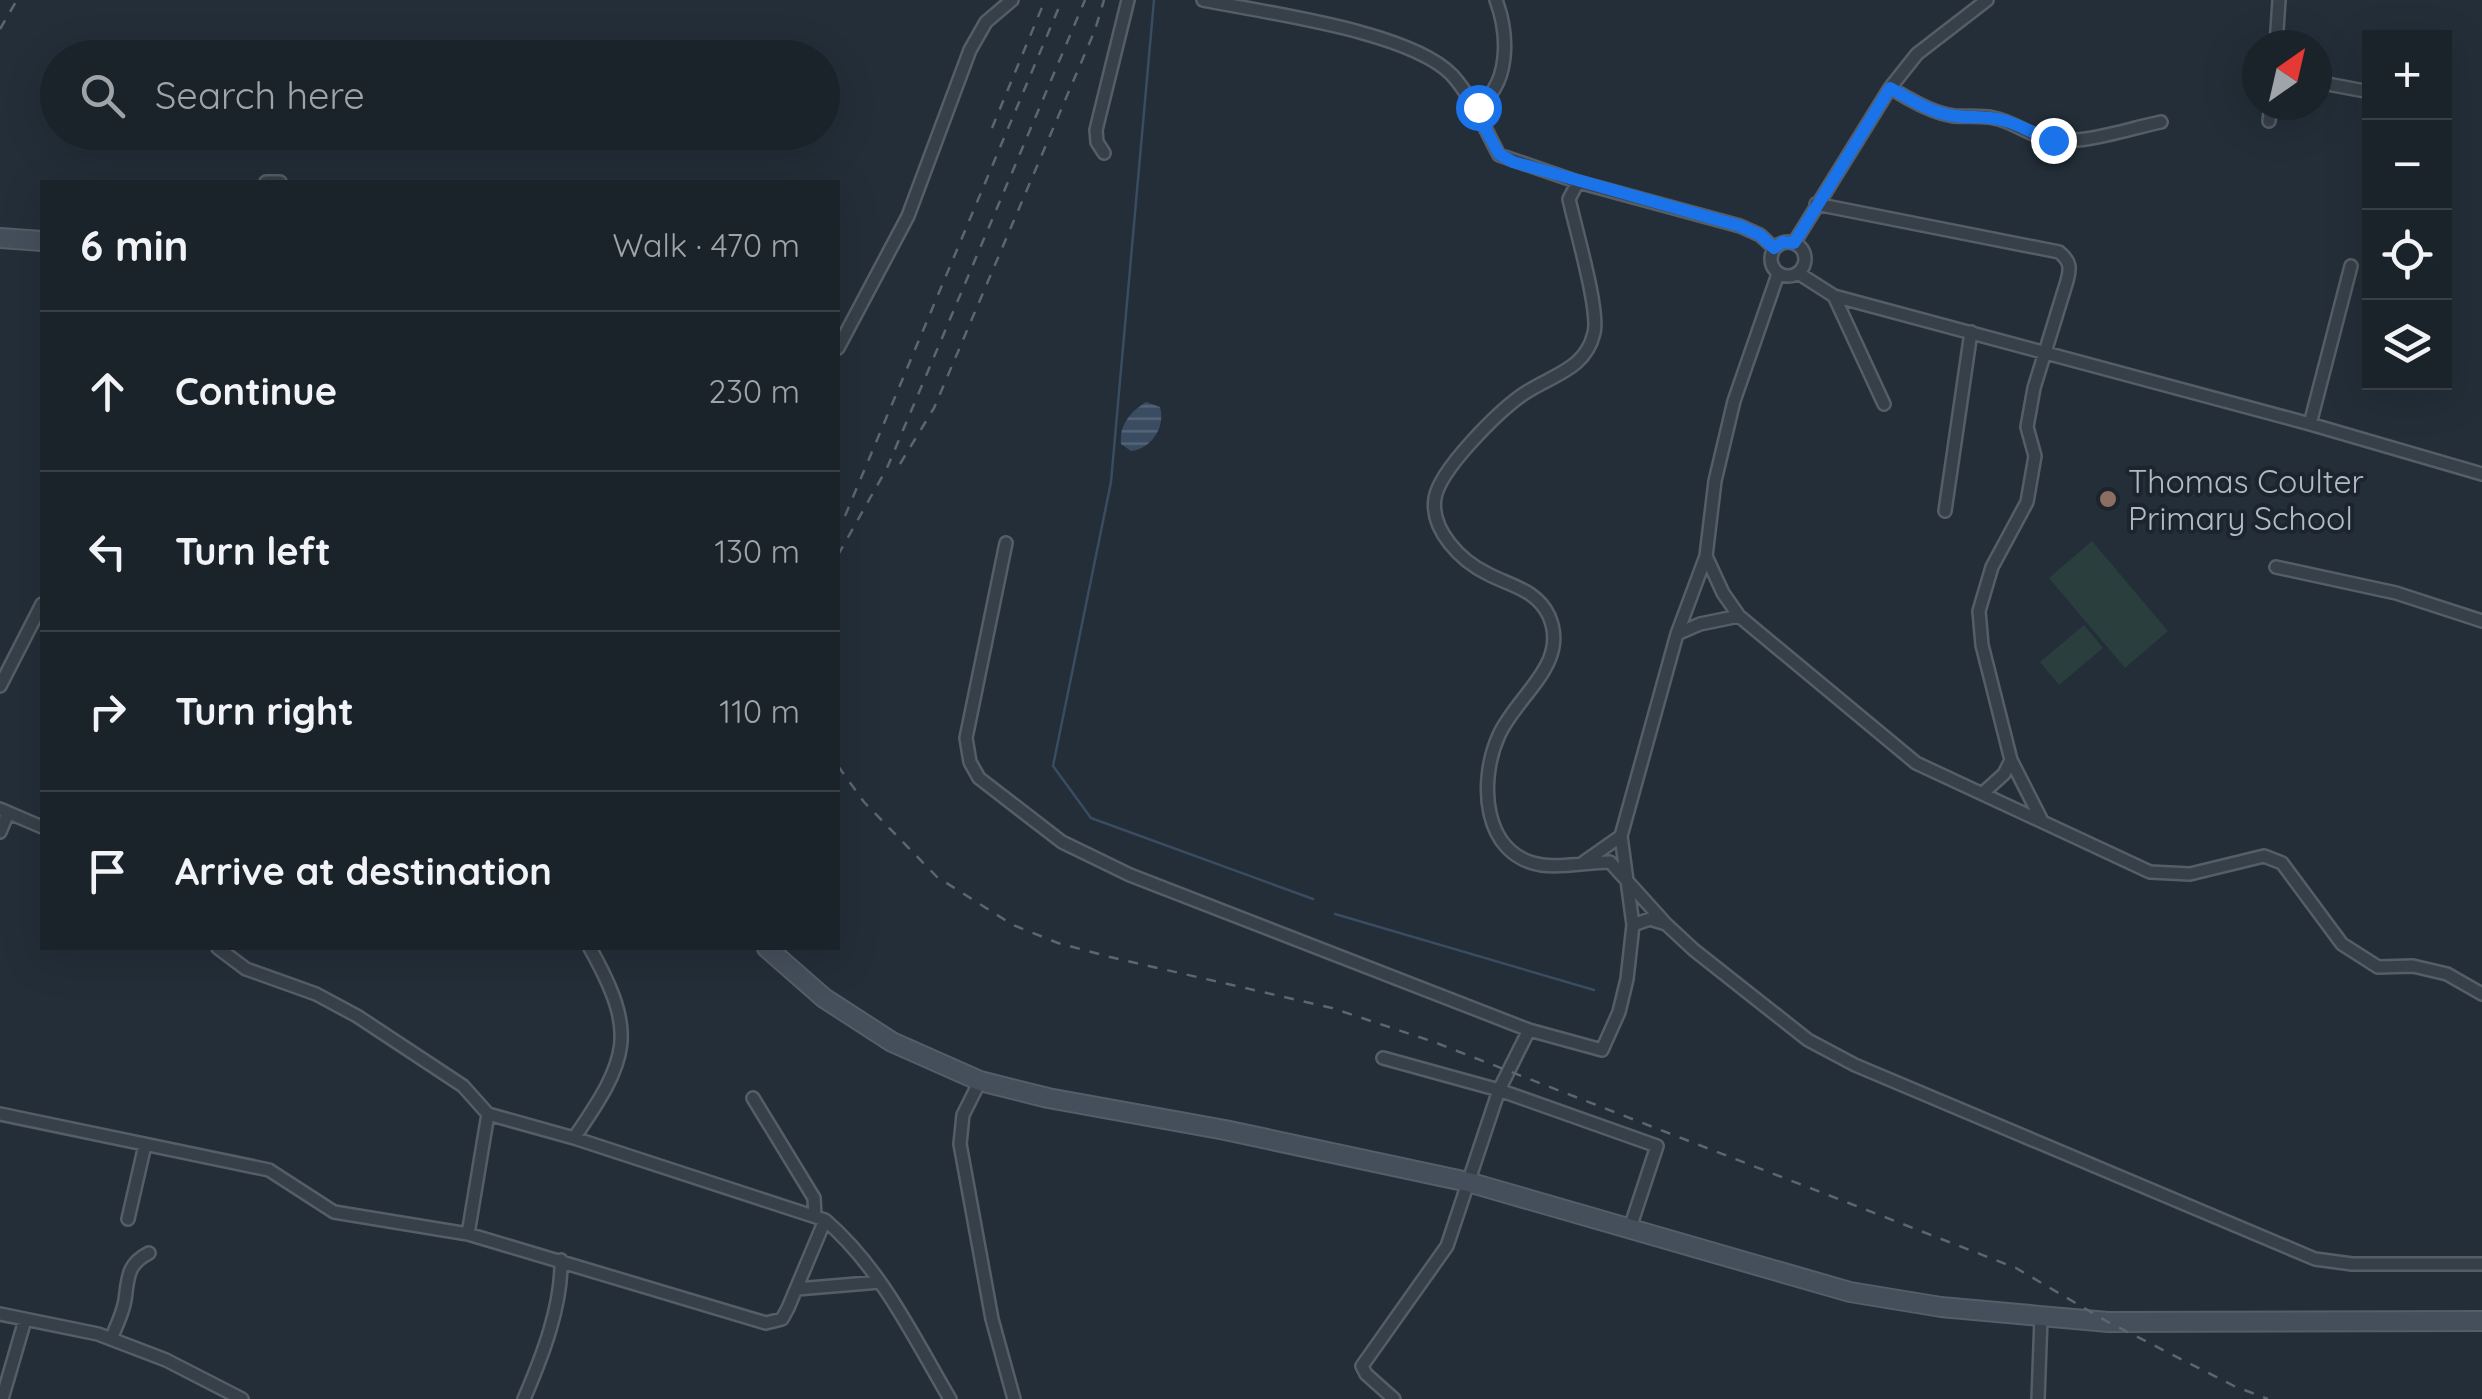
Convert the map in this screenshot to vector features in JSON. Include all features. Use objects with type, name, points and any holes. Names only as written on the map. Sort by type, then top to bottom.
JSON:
[{"type":"street","points":[[840,344],[908,216],[970,50],[986,22],[1012,0]]},
{"type":"street","points":[[1104,153],[1096,130],[1128,0]]},
{"type":"street","points":[[1203,0],[1396,42],[1432,57],[1454,77],[1499,154],[1578,182],[1740,226],[1760,235],[1774,248]]},
{"type":"street","points":[[1474,108],[1492,96],[1504,54],[1507,38],[1496,0]]},
{"type":"street","points":[[1794,243],[1890,88],[1917,54],[1987,0]]},
{"type":"street","points":[[2277,30],[2279,0]]},
{"type":"street","points":[[2332,85],[2362,90]]},
{"type":"street","points":[[1890,88],[1952,116],[2002,120],[2053,140],[2073,140],[2161,122]]},
{"type":"street","points":[[1578,182],[1569,199],[1593,301],[1595,331],[1584,354],[1570,370],[1511,403],[1442,478],[1435,499],[1436,522],[1448,542],[1485,573],[1520,586],[1539,601],[1555,634],[1552,658],[1499,735],[1487,802],[1500,840],[1514,855],[1547,866],[1610,862],[1694,950],[1808,1040],[1855,1066],[2314,1258],[2352,1264],[2482,1264]]},
{"type":"street","points":[[1816,204],[2059,252],[2068,259],[2070,270],[2034,388],[2027,427],[2035,456],[2027,502],[1992,567],[1979,611],[1982,645],[2011,760],[2041,819]]},
{"type":"street","points":[[0,238],[40,241]]},
{"type":"street","points":[[1783,242],[1794,243],[1805,257],[1798,272],[1778,274],[1770,262],[1774,248],[1783,242]]},
{"type":"street","points":[[2310,424],[2351,266]]},
{"type":"street","points":[[1798,272],[1834,296],[2482,474]]},
{"type":"street","points":[[1006,543],[966,738],[970,762],[978,778],[1062,842],[1130,875],[1530,1030],[1602,1050],[1619,1012],[1633,925],[1620,836],[1678,634],[1706,556],[1715,480],[1734,401],[1778,274]]},
{"type":"street","points":[[1834,296],[1884,404]]},
{"type":"street","points":[[1945,511],[1971,332]]},
{"type":"street","points":[[1706,556],[1723,594],[1739,616],[1916,762],[2150,872],[2190,874],[2264,856],[2282,863],[2342,944],[2378,967],[2413,966],[2447,974],[2482,994]]},
{"type":"street","points":[[2276,567],[2396,593],[2482,621]]},
{"type":"street","points":[[0,686],[40,608]]},
{"type":"street","points":[[1678,634],[1700,624],[1739,616]]},
{"type":"street","points":[[1984,792],[2004,774],[2011,760]]},
{"type":"street","points":[[0,832],[4,811],[40,826]]},
{"type":"street","points":[[1584,862],[1620,836]]},
{"type":"street","points":[[1633,925],[1650,919],[1666,924]]},
{"type":"street","points":[[221,950],[246,969],[316,994],[357,1016],[463,1086],[488,1114],[820,1218],[848,1240],[880,1282],[950,1399]]},
{"type":"street","points":[[574,1138],[607,1082],[623,1044],[618,1001],[591,950]]},
{"type":"street","points":[[769,950],[824,998],[892,1042],[980,1081],[1468,1182],[1850,1292],[2041,1318],[2211,1323],[2482,1321]]},
{"type":"street","points":[[1394,1399],[1362,1366],[1447,1246],[1499,1090],[1530,1030]]},
{"type":"street","points":[[1382,1058],[1499,1090],[1657,1146],[1629,1230]]},
{"type":"street","points":[[980,1081],[963,1115],[960,1144],[992,1319],[1014,1399]]},
{"type":"street","points":[[0,1114],[269,1170],[334,1212],[468,1234],[766,1323],[782,1320],[820,1218],[814,1198],[753,1098]]},
{"type":"street","points":[[468,1234],[488,1114]]},
{"type":"street","points":[[128,1219],[145,1145]]},
{"type":"street","points":[[112,1340],[125,1303],[130,1270],[133,1263],[149,1253]]},
{"type":"street","points":[[524,1399],[540,1362],[561,1279],[561,1260]]},
{"type":"street","points":[[797,1288],[880,1282]]},
{"type":"street","points":[[0,1314],[112,1340],[166,1360],[242,1399]]},
{"type":"street","points":[[2038,1399],[2041,1318]]},
{"type":"street","points":[[2,1399],[25,1320]]},
{"type":"green space","points":[[2092,541],[2168,631],[2125,668],[2049,578]]},
{"type":"green space","points":[[2084,625],[2103,648],[2059,685],[2040,662]]},
{"type":"water","points":[[1146,402],[1160,407],[1159,429],[1145,446],[1131,451],[1121,444],[1122,431],[1131,415]]},
{"type":"waterway","points":[[1154,0],[1111,482],[1053,766],[1091,818],[1313,899]]},
{"type":"waterway","points":[[1335,914],[1594,990]]},
{"type":"railway","points":[[0,29],[17,0]]},
{"type":"railway","points":[[992,128],[1045,0]]},
{"type":"railway","points":[[845,516],[1062,0]]},
{"type":"railway","points":[[840,551],[887,468],[1085,0]]},
{"type":"railway","points":[[900,464],[934,408],[1095,30],[1104,0]]},
{"type":"railway","points":[[840,769],[864,802],[937,877],[1013,925],[1110,957],[1332,1008],[1434,1042],[2016,1268],[2108,1322],[2234,1386],[2268,1399]]},
{"type":"place","name":"Thomas Coulter Primary School","points":[[2108,499]]},
{"type":"route","points":[[1478,107],[1474,108],[1499,154],[1513,162],[1740,226],[1760,235],[1774,248],[1783,242],[1794,243],[1890,88],[1952,116],[1990,116],[2053,140]]}]
